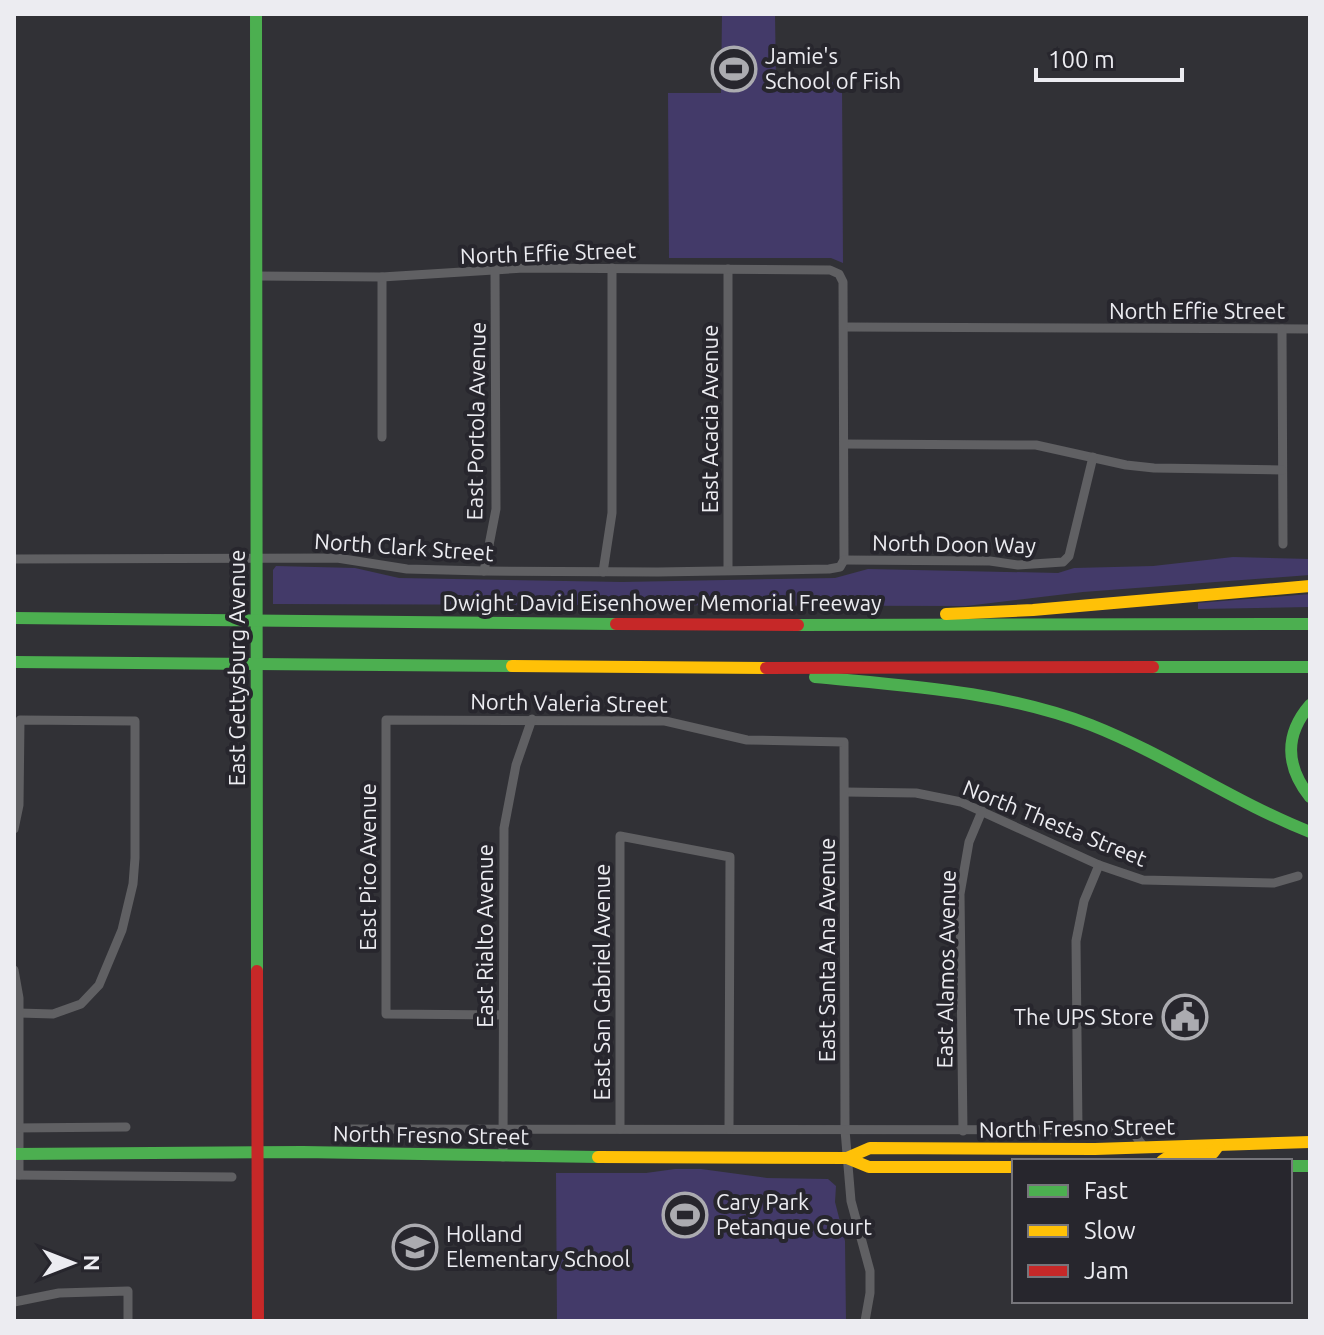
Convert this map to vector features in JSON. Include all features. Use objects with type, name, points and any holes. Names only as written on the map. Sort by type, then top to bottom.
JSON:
[{"type":"main road","name":"East Gettysburg Avenue","points":[[256,14],[258,1321]]},
{"type":"main road","points":[[769,625],[1018,611],[1310,586]]},
{"type":"main road","points":[[1151,625],[1310,616]]},
{"type":"main road","name":"Dwight David Eisenhower Memorial Freeway","points":[[14,618],[769,625],[1310,624]]},
{"type":"main road","points":[[14,662],[729,668],[1310,667]]},
{"type":"main road","points":[[729,668],[966,693],[1054,712],[1107,732],[1245,803],[1310,832]]},
{"type":"main road","points":[[1310,705],[1294,727],[1289,746],[1296,778],[1310,797]]},
{"type":"main road","name":"North Fresno Street","points":[[847,1158],[870,1148],[958,1150],[1310,1142]]},
{"type":"main road","points":[[1165,1159],[1207,1155],[1219,1145]]},
{"type":"main road","name":"North Fresno Street","points":[[16,1154],[258,1152],[503,1157],[847,1158],[869,1167],[1012,1167]]},
{"type":"street","name":"North Effie Street","points":[[256,276],[382,277],[524,268],[830,270],[839,274],[843,282],[844,327],[1310,329]]},
{"type":"street","points":[[603,572],[612,513],[612,268]]},
{"type":"street","name":"East Acacia Avenue","points":[[728,269],[728,570]]},
{"type":"street","name":"East Portola Avenue","points":[[484,571],[496,509],[495,271]]},
{"type":"street","points":[[382,277],[382,437]]},
{"type":"street","points":[[842,564],[844,327]]},
{"type":"street","points":[[1282,329],[1283,544]]},
{"type":"street","points":[[844,444],[1036,445],[1126,465],[1177,470],[1282,470]]},
{"type":"street","name":"North Doon Way","points":[[842,564],[990,561],[1018,565],[1063,562],[1069,556],[1093,457]]},
{"type":"street","name":"North Clark Street","points":[[14,559],[337,558],[407,569],[603,572],[842,564]]},
{"type":"street","name":"East Rialto Avenue","points":[[503,1157],[504,828],[516,765],[532,719]]},
{"type":"street","points":[[14,829],[19,805],[20,720],[135,721],[135,858],[133,884],[122,930],[99,985],[81,1004],[53,1014],[19,1013]]},
{"type":"street","name":"North Valeria Street","points":[[386,720],[665,721],[747,740],[844,742]]},
{"type":"street","name":"East Pico Avenue","points":[[386,720],[386,1014],[503,1015]]},
{"type":"street","name":"East Santa Ana Avenue","points":[[844,742],[845,1130],[851,1201],[870,1271],[865,1321]]},
{"type":"street","name":"North Thesta Street","points":[[845,792],[937,795],[982,811],[1126,876],[1160,882],[1274,883],[1298,876]]},
{"type":"street","name":"East Alamos Avenue","points":[[963,1131],[960,894],[969,842],[982,811]]},
{"type":"street","name":"East San Gabriel Avenue","points":[[620,1129],[620,836],[730,857],[729,1129]]},
{"type":"street","points":[[1078,1130],[1076,941],[1084,901],[1099,865]]},
{"type":"street","points":[[14,970],[19,1013],[16,1175],[232,1177]]},
{"type":"street","points":[[17,1128],[126,1127]]},
{"type":"street","points":[[345,1129],[1131,1130],[1144,1147]]},
{"type":"street","points":[[14,1302],[59,1293],[128,1291],[128,1321]]},
{"type":"shaded area","points":[[722,14],[775,14],[776,82],[842,82],[843,263],[831,258],[669,258],[668,93],[721,93]]},
{"type":"shaded area","points":[[1233,557],[1310,559],[1310,575],[1083,592],[966,606],[273,604],[273,570],[276,566],[355,568],[399,578],[622,582],[835,578],[868,569],[1058,573],[1074,568],[1153,566]]},
{"type":"shaded area","points":[[1310,594],[1310,607],[1198,609],[1198,603]]},
{"type":"shaded area","points":[[701,1169],[767,1178],[828,1179],[836,1186],[835,1202],[845,1241],[846,1321],[557,1321],[556,1173],[646,1173]]},
{"type":"traffic: fast","points":[[256,14],[257,971]]},
{"type":"traffic: fast","points":[[14,618],[616,624]]},
{"type":"traffic: fast","points":[[798,625],[1310,624]]},
{"type":"traffic: fast","points":[[14,662],[512,666]]},
{"type":"traffic: fast","points":[[1153,667],[1310,667]]},
{"type":"traffic: fast","points":[[815,677],[990,697],[1058,714],[1147,750],[1254,807],[1310,832]]},
{"type":"traffic: fast","points":[[1310,705],[1296,728],[1291,751],[1296,774],[1310,797]]},
{"type":"traffic: fast","points":[[14,1154],[303,1152],[598,1157]]},
{"type":"traffic: fast","points":[[1292,1166],[1310,1166]]},
{"type":"traffic: slow","points":[[946,614],[1033,610],[1310,586]]},
{"type":"traffic: slow","points":[[512,666],[766,668]]},
{"type":"traffic: slow","points":[[847,1158],[870,1148],[1095,1149],[1310,1142]]},
{"type":"traffic: slow","points":[[1165,1159],[1207,1155],[1219,1145]]},
{"type":"traffic: slow","points":[[598,1157],[847,1158],[869,1167],[1012,1167]]},
{"type":"traffic: jam","points":[[616,624],[798,625]]},
{"type":"traffic: jam","points":[[766,668],[1153,667]]},
{"type":"traffic: jam","points":[[257,971],[258,1321]]},
{"type":"place","name":"Jamie's School of Fish","points":[[734,69]]},
{"type":"place","name":"The UPS Store","points":[[1185,1017]]},
{"type":"place","name":"Cary Park Petanque Court","points":[[685,1215]]},
{"type":"place","name":"Holland Elementary School","points":[[415,1247]]}]
